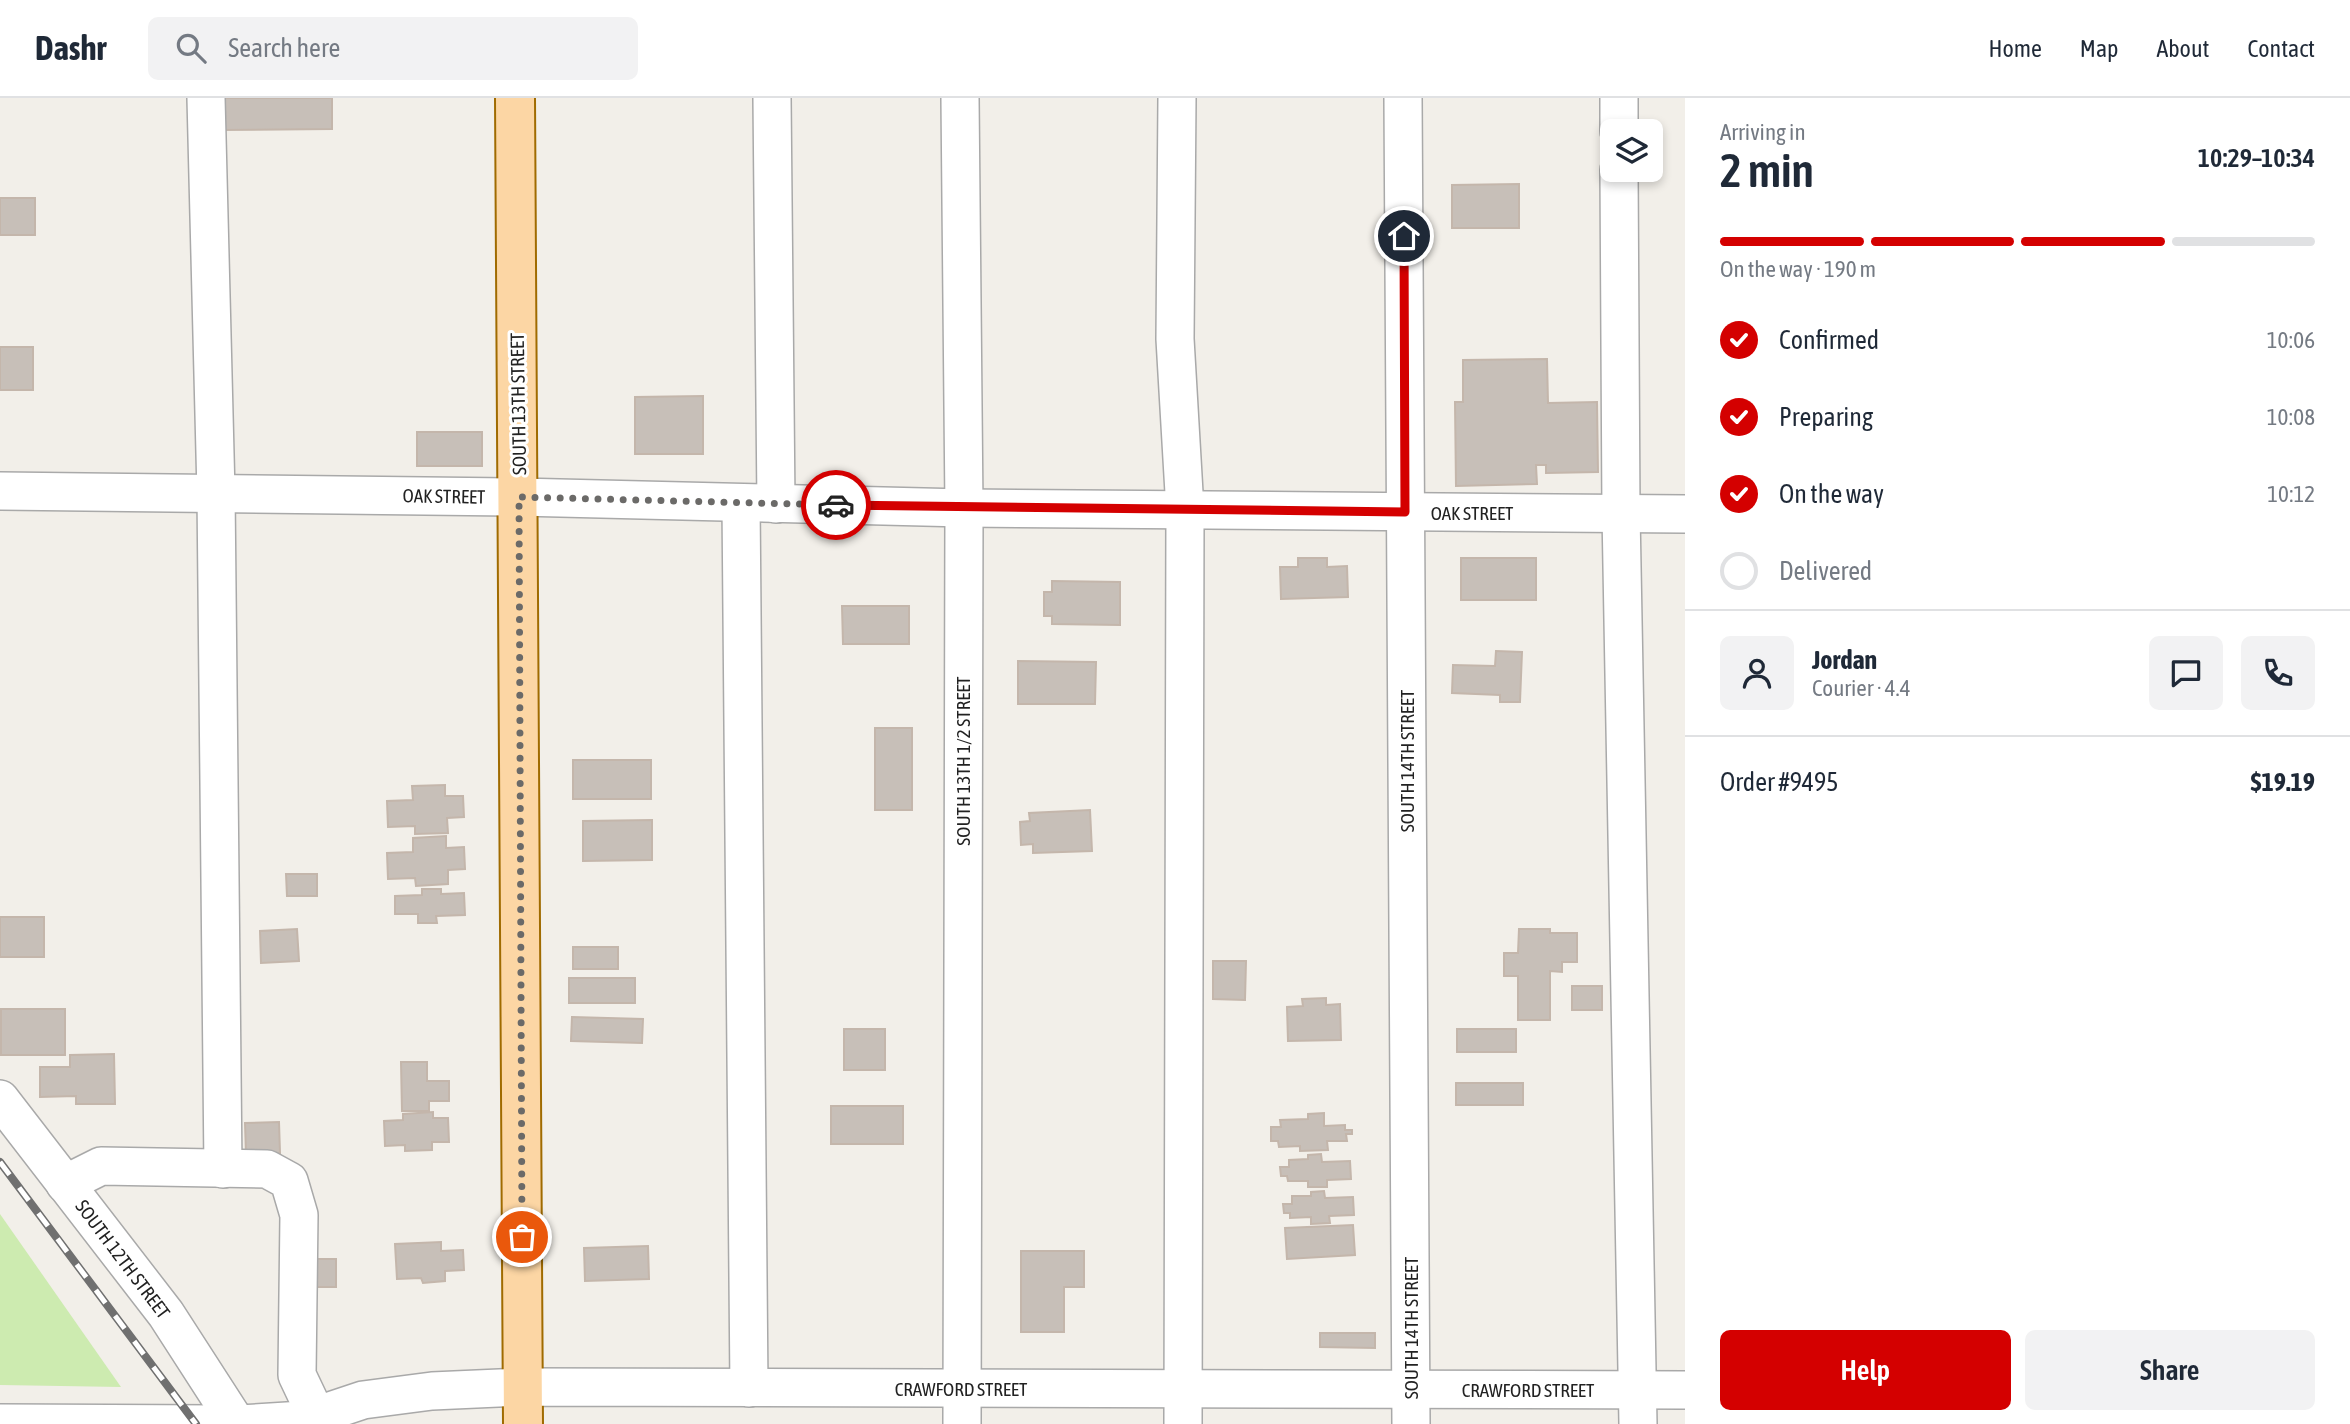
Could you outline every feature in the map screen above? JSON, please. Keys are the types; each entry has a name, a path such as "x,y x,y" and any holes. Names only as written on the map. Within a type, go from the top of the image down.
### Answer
{"main road":[{"name":"SOUTH 13TH STREET","path":"515,98 523,1405"}],"street":[{"path":"206,98 216,493 223,1169"},
{"path":"749,1388 758,503 772,98"},
{"name":"SOUTH 13TH 1/2 STREET","path":"960,98 964,508 962,1406"},
{"path":"1177,98 1175,339 1185,510 1183,1407"},
{"name":"SOUTH 14TH STREET","path":"1403,98 1411,1407"},
{"path":"1619,98 1619,119"},
{"path":"1619,182 1621,513 1639,1407"},
{"name":"OAK STREET","path":"0,491 519,497 964,508 1685,514"},
{"name":"SOUTH 12TH STREET","path":"0,1100 166,1314 239,1424"},
{"path":"65,1184 101,1166 267,1169 289,1181 299,1215 297,1375 316,1415"},
{"name":"CRAWFORD STREET","path":"239,1424 303,1420 363,1400 432,1391 523,1405 749,1388 962,1406 1639,1407 1685,1390"},
{"path":"0,1423 218,1424"}],"green space":[{"path":"0,1214 121,1387 0,1385"}],"building":[{"path":"221,98 332,98 332,129 221,130"},
{"path":"1519,184 1519,228 1452,228 1452,185"},
{"path":"0,198 35,198 35,235 0,235"},
{"path":"0,347 33,347 33,390 0,390"},
{"path":"1547,359 1548,403 1597,402 1598,472 1546,473 1546,465 1536,465 1537,484 1456,486 1455,402 1463,402 1463,360"},
{"path":"703,396 703,454 635,454 635,397"},
{"path":"417,432 482,432 482,466 417,466"},
{"path":"1298,558 1327,558 1327,567 1347,566 1348,597 1281,599 1280,567 1298,567"},
{"path":"1461,558 1536,558 1536,600 1461,600"},
{"path":"1052,581 1120,582 1120,625 1052,624 1052,616 1044,616 1044,592 1052,592"},
{"path":"842,606 909,606 909,644 843,644"},
{"path":"1496,651 1522,652 1520,702 1500,702 1500,695 1452,693 1453,665 1495,666"},
{"path":"1018,661 1096,662 1095,704 1018,704"},
{"path":"875,728 912,728 912,810 875,810"},
{"path":"573,760 651,760 651,799 573,799"},
{"path":"445,785 445,796 463,796 464,817 447,818 448,833 415,834 415,826 388,827 387,801 413,800 412,786"},
{"path":"1090,810 1092,851 1033,853 1033,844 1021,845 1020,822 1030,821 1029,813"},
{"path":"652,820 652,860 583,861 583,821"},
{"path":"446,836 446,848 464,847 465,869 448,870 448,884 416,886 415,878 388,879 387,853 413,852 413,838"},
{"path":"286,874 317,874 317,896 287,896"},
{"path":"422,889 441,889 441,894 464,893 465,915 436,916 437,923 418,923 418,914 395,914 395,896 422,895"},
{"path":"0,917 44,917 44,957 0,957"},
{"path":"297,929 299,961 261,963 260,931"},
{"path":"1519,929 1550,929 1550,933 1577,933 1577,962 1562,962 1562,972 1550,971 1550,1020 1518,1020 1518,976 1504,976 1504,953 1518,953"},
{"path":"573,947 618,947 618,969 573,969"},
{"path":"1213,961 1246,961 1245,1000 1213,999"},
{"path":"569,978 635,978 635,1003 569,1003"},
{"path":"1572,986 1602,986 1602,1010 1572,1010"},
{"path":"1326,998 1326,1005 1340,1004 1341,1040 1288,1041 1287,1007 1303,1006 1302,999"},
{"path":"1,1009 65,1009 65,1055 1,1055"},
{"path":"572,1017 643,1019 642,1043 571,1041"},
{"path":"844,1029 885,1029 885,1070 844,1070"},
{"path":"1457,1029 1516,1029 1516,1052 1457,1052"},
{"path":"114,1054 115,1104 76,1104 76,1096 40,1097 40,1067 70,1067 70,1055"},
{"path":"401,1062 427,1062 427,1081 449,1081 449,1101 429,1101 429,1111 402,1111"},
{"path":"1456,1083 1523,1083 1523,1105 1456,1105"},
{"path":"831,1106 903,1106 903,1144 831,1144"},
{"path":"433,1112 433,1118 448,1118 449,1142 432,1142 432,1150 405,1151 405,1145 385,1146 384,1121 403,1120 403,1114"},
{"path":"1324,1113 1324,1126 1345,1125 1345,1130 1352,1130 1352,1134 1346,1134 1347,1141 1327,1141 1328,1150 1300,1151 1300,1146 1279,1147 1278,1141 1271,1141 1271,1127 1281,1127 1280,1120 1308,1119 1308,1114"},
{"path":"279,1122 280,1153 246,1154 245,1123"},
{"path":"1321,1154 1322,1162 1350,1161 1351,1179 1327,1180 1327,1187 1308,1187 1308,1181 1288,1181 1287,1176 1281,1176 1280,1167 1289,1167 1289,1160 1308,1159 1308,1155"},
{"path":"1324,1191 1325,1198 1353,1197 1354,1215 1329,1216 1330,1223 1311,1224 1311,1217 1290,1218 1290,1213 1284,1213 1283,1204 1292,1204 1292,1196 1311,1196 1311,1192"},
{"path":"1353,1225 1355,1255 1287,1259 1285,1228"},
{"path":"441,1242 441,1251 463,1250 464,1270 445,1271 445,1281 423,1283 421,1278 397,1279 395,1244"},
{"path":"648,1246 649,1279 585,1281 584,1248"},
{"path":"1021,1251 1084,1251 1084,1287 1064,1287 1064,1332 1021,1332"},
{"path":"305,1259 336,1259 336,1287 305,1287"},
{"path":"1320,1333 1375,1333 1375,1348 1320,1347"}],"railway":[{"path":"0,1162 196,1424"}],"way so far":[{"path":"522,1237 519,497 836,505"}],"route":[{"path":"836,505 1405,512 1404,236"}]}
